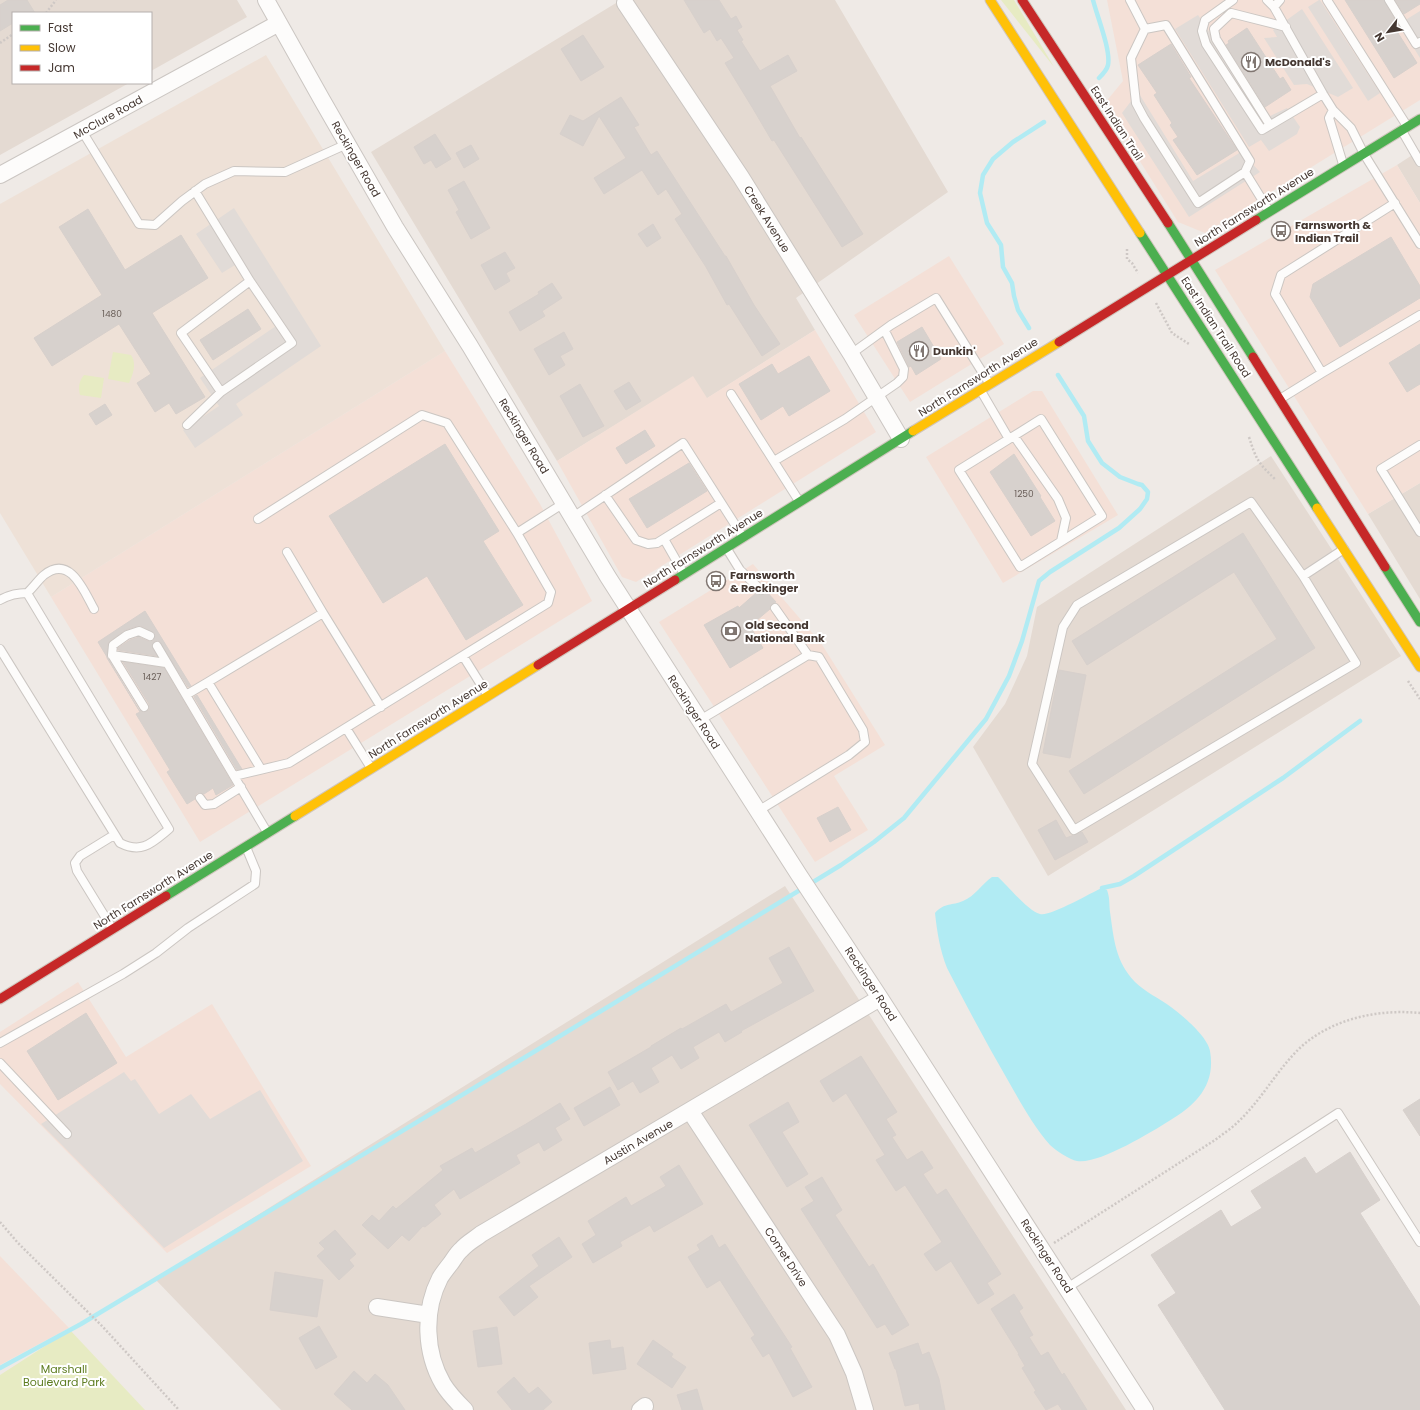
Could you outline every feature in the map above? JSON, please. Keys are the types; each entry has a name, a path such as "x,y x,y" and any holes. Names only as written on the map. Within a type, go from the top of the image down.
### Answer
{"main road":[{"name":"East Indian Trail Road","path":"990,0 1420,667"},
{"name":"East Indian Trail","path":"1022,0 1192,260"},
{"name":"North Farnsworth Avenue","path":"0,999 980,390 1420,119"},
{"name":"East Indian Trail Road","path":"1192,260 1420,622"}],"street":[{"name":"Reckinger Road","path":"266,0 395,226 470,346 629,609 1145,1410"},
{"name":"Creek Avenue","path":"625,3 741,177 851,354 901,439"},
{"name":"McClure Road","path":"0,175 279,23"},
{"name":"Austin Avenue","path":"465,1410 452,1397 443,1384 430,1349 428,1331 429,1315 440,1278 461,1249 481,1234 880,998"},
{"name":"Comet Drive","path":"690,1111 837,1335 854,1373 865,1410"},
{"path":"377,1307 429,1315"}],"lane":[{"path":"1130,0 1145,28"},
{"path":"1233,0 1205,20 1202,31 1206,44 1262,130 1323,94"},
{"path":"1267,0 1274,7 1333,110 1351,128 1364,154 1420,244"},
{"path":"1274,7 1280,0"},
{"path":"1326,0 1404,128 1420,162"},
{"path":"1389,0 1416,44 1420,42"},
{"path":"1270,125 1216,39 1214,29 1231,13 1286,28"},
{"path":"1166,25 1250,161 1245,172 1198,203 1136,103 1131,58 1145,28 1166,25"},
{"path":"1333,110 1329,118 1344,166"},
{"path":"82,131 139,224 155,225 182,201 205,184 234,171 285,172 347,144"},
{"path":"1245,172 1269,212"},
{"path":"186,425 222,392 292,343 250,280 195,191"},
{"path":"1322,373 1276,294 1281,275 1395,203"},
{"path":"222,392 181,333 250,280"},
{"path":"851,354 885,331 891,325 936,298 990,384"},
{"path":"1279,399 1420,315"},
{"path":"774,461 845,419 904,377 904,369 885,331"},
{"path":"980,390 1012,438 1058,499 1066,518 1061,541"},
{"path":"731,394 800,502"},
{"path":"234,776 289,763 548,603 551,592 517,532 447,423 422,415 258,519"},
{"path":"1042,419 1102,516 1020,567 959,470 1012,438 1042,419"},
{"path":"572,517 683,443 743,537"},
{"path":"1420,445 1381,469 1420,532"},
{"path":"605,496 636,540 648,544 657,543 721,503"},
{"path":"1251,502 1303,576 1356,663 1074,830 1032,764 1063,626 1077,605 1251,502"},
{"path":"517,532 564,503"},
{"path":"664,539 684,574"},
{"path":"726,548 740,570 761,590"},
{"path":"1303,576 1344,549"},
{"path":"286,552 381,707"},
{"path":"0,600 16,593 27,593 43,576 55,569 67,570 75,578 94,609"},
{"path":"0,649 120,843 130,848 138,848 151,843 169,829 27,593"},
{"path":"775,608 808,655"},
{"path":"186,696 324,613"},
{"path":"144,707 112,655 113,645 128,635 139,630 150,636"},
{"path":"157,646 268,832"},
{"path":"112,655 166,663"},
{"path":"700,720 808,655 819,657 863,730 865,742 849,755 758,811"},
{"path":"463,656 488,696"},
{"path":"208,682 261,769"},
{"path":"346,728 371,768"},
{"path":"200,798 205,805 214,804 241,788"},
{"path":"113,929 77,871 75,863 80,856 114,835"},
{"path":"0,1043 123,974 156,953 188,928 255,884 256,871 245,846"},
{"path":"0,1063 67,1134"},
{"path":"1067,1288 1338,1113 1420,1242"}],"path":[{"path":"47,12 56,0"},
{"path":"0,43 12,35"},
{"path":"1126,259 1132,263"},
{"path":"1415,692 1420,699"},
{"path":"1043,1250 1221,1136 1239,1122 1285,1064 1302,1046 1317,1034 1360,1016 1395,1012 1420,1013"},
{"path":"0,1223 18,1243 82,1305 179,1410"}],"shaded area":[{"path":"0,0 237,0 247,17 152,70 152,12 12,12 12,84 127,84 0,155"},
{"path":"621,0 835,0 948,192 796,298 815,330 706,399 693,377 557,461 371,152"},
{"path":"1107,0 1420,0 1420,100 1205,233 1178,222 1104,104 1123,81"},
{"path":"1319,0 1380,93 1368,101 1308,7"},
{"path":"1302,9 1353,88 1338,97 1307,84 1294,85 1264,38 1277,37 1273,30"},
{"path":"1420,11 1420,58 1399,24"},
{"path":"1198,15 1266,118 1287,108 1300,127 1297,134 1269,151 1261,140 1249,147 1175,29"},
{"path":"266,55 445,351 51,597 0,513 0,204"},
{"path":"1138,92 1193,181 1241,152 1260,172 1189,217 1122,113"},
{"path":"1420,150 1420,203 1397,165"},
{"path":"1397,165 1420,203 1420,483 1368,514 1215,270"},
{"path":"234,208 321,346 236,404 243,415 195,448 183,430 219,406 200,378 276,326 235,265 222,273 196,234"},
{"path":"949,256 1004,344 910,402 854,315"},
{"path":"815,330 876,432 636,582 622,577 557,461 693,376 707,398"},
{"path":"445,351 540,504 592,601 200,842 51,597"},
{"path":"1033,391 1042,391 1118,515 1003,583 926,457"},
{"path":"1271,456 1401,656 1048,876 973,747 1005,704 1027,656 1037,607"},
{"path":"1420,483 1420,599 1368,514"},
{"path":"753,564 821,643 885,745 834,776 868,830 815,862 659,622"},
{"path":"785,886 1126,1410 281,1410 155,1279"},
{"path":"78,982 126,1057 212,1004 311,1166 167,1253 0,1084 0,1032"},
{"path":"124,1072 131,1081 135,1079 159,1114 191,1094 210,1119 260,1090 303,1161 164,1248 41,1124"},
{"path":"0,1256 69,1328 0,1365"}],"green space":[{"path":"1001,0 1014,0 1054,67"},
{"path":"113,352 131,355 133,358 134,369 129,383 108,379"},
{"path":"84,375 104,378 101,398 80,395 79,384"},
{"name":"Marshall Boulevard Park","path":"70,1330 145,1410 0,1410 0,1375"}],"water":[{"path":"992,877 998,877 1024,903 1040,914 1052,912 1102,888 1107,890 1116,949 1128,974 1139,986 1171,1007 1188,1021 1205,1039 1208,1045 1211,1063 1207,1084 1202,1093 1188,1108 1137,1140 1110,1153 1086,1161 1074,1160 1050,1145 1024,1108 978,1026 947,968 939,941 935,913 942,907 967,899"}],"building":[{"path":"8,0 27,0 34,12 12,12 12,24 0,31 0,5"},
{"path":"684,0 719,0 731,19 736,16 742,27 737,30 743,40 741,41 760,71 788,55 797,71 770,86 800,138 801,137 863,234 842,247 774,140 772,141 725,63 734,58 721,38 717,41 710,29 704,33"},
{"path":"1345,0 1384,0 1395,20 1391,22 1417,63 1394,78"},
{"path":"1395,0 1420,0 1420,4 1404,14"},
{"name":"McDonald's","path":"1247,28 1280,79 1283,77 1291,90 1265,107 1226,45 1229,43 1228,41"},
{"path":"583,35 604,67 581,81 561,49"},
{"path":"1171,44 1191,77 1189,78 1237,150 1197,175 1173,140 1178,137 1170,125 1172,123 1154,95 1157,93 1138,65"},
{"path":"621,97 639,125 634,127 651,155 657,151 726,256 754,305 780,344 762,356 729,304 727,305 706,267 675,219 682,214 666,189 658,195 642,170 604,194 594,178 626,158 599,116 583,146 560,134 570,115 583,121"},
{"path":"435,134 451,159 436,168 431,160 424,164 414,147"},
{"path":"471,145 479,159 464,168 456,153"},
{"path":"464,181 490,228 471,239 456,212 459,210 448,190"},
{"path":"88,209 125,270 181,235 208,278 152,313 205,397 176,414 169,403 155,412 137,383 151,374 119,324 52,366 34,338 102,295 59,227"},
{"path":"653,224 661,238 647,247 638,234"},
{"path":"1391,237 1420,286 1420,298 1340,347 1310,297 1313,284"},
{"path":"505,252 515,268 506,273 510,281 495,290 481,265"},
{"path":"552,283 562,298 542,311 545,316 520,331 509,312 539,294 538,292"},
{"path":"248,309 261,329 213,360 200,340"},
{"name":"Dunkin'","path":"922,327 941,359 916,375 911,366 909,367 897,342"},
{"path":"564,332 573,349 560,356 565,365 549,375 534,349"},
{"path":"1420,344 1420,384 1407,392 1389,363"},
{"path":"809,356 830,391 789,416 783,406 761,420 739,384 772,364 778,374"},
{"path":"629,382 641,401 626,410 614,391"},
{"path":"580,384 604,426 583,437 560,396"},
{"path":"105,404 112,415 96,425 89,414"},
{"path":"645,430 655,446 626,464 616,448"},
{"path":"445,444 499,531 483,541 523,605 466,640 427,576 383,603 329,516"},
{"path":"1014,454 1055,521 1031,536 990,472"},
{"path":"689,463 707,491 647,528 629,499"},
{"path":"1243,533 1315,648 1084,794 1069,771 1277,639 1234,572 1087,665 1072,641"},
{"name":"Old Second National Bank","path":"766,591 776,602 772,604 770,609 750,626 763,648 730,668 704,625 738,606 739,608 756,593 762,595"},
{"path":"145,611 191,686 188,687 159,641 155,641 152,646 157,656 118,650 118,648 130,640 139,637 148,641 153,640 155,636 154,633 141,626 125,630 110,641 108,644 107,657 98,642"},
{"path":"107,657 131,697 107,658"},
{"path":"123,662 164,668 233,785 216,795 213,788 204,794 197,793 195,799 187,804 167,772 170,770 136,714 140,712 131,697 139,710 144,712 149,710 149,704"},
{"path":"1059,670 1086,675 1070,758 1043,753"},
{"path":"197,695 242,769 237,770 194,697"},
{"path":"838,807 851,830 830,842 817,818"},
{"path":"1056,820 1066,838 1082,832 1088,842 1055,860 1038,830"},
{"path":"789,947 814,991 741,1031 742,1032 725,1042 719,1032 693,1047 699,1058 681,1069 672,1055 651,1068 659,1082 640,1093 633,1081 618,1090 608,1072 681,1028 682,1029 726,1004 731,1012 783,983 769,958"},
{"path":"86,1013 117,1063 58,1100 27,1051"},
{"path":"861,1056 897,1112 886,1119 896,1135 892,1137 907,1160 922,1151 933,1168 923,1174 937,1195 946,1189 1001,1274 987,1283 994,1294 978,1304 951,1261 936,1271 924,1254 942,1242 905,1185 896,1191 876,1160 885,1155 846,1093 833,1102 820,1081"},
{"path":"610,1087 620,1105 584,1126 574,1108"},
{"path":"1420,1099 1420,1136 1403,1110"},
{"path":"788,1102 799,1122 782,1132 808,1174 787,1187 749,1125"},
{"path":"560,1103 570,1119 555,1128 562,1140 544,1151 539,1142 516,1155 520,1163 460,1199 454,1189 434,1205 441,1214 425,1227 423,1226 409,1241 402,1235 388,1249 362,1225 372,1215 379,1221 393,1206 396,1209 443,1170 440,1166 472,1148 475,1153"},
{"path":"1350,1152 1380,1200 1360,1213 1420,1307 1420,1410 1225,1410 1158,1305 1176,1293 1151,1255 1221,1210 1231,1227 1262,1208 1251,1191 1305,1157 1316,1174"},
{"path":"679,1165 703,1204 654,1232 650,1225 620,1242 622,1246 593,1263 582,1244 596,1235 588,1221 626,1197 631,1206 666,1186 660,1177"},
{"path":"822,1177 842,1210 835,1215 869,1267 873,1264 909,1325 892,1335 885,1324 877,1328 801,1209 814,1201 805,1187"},
{"path":"335,1230 356,1254 349,1260 354,1266 339,1280 317,1256 325,1249 319,1243"},
{"path":"712,1235 719,1248 725,1244 792,1347 790,1348 812,1387 793,1397 769,1353 763,1357 751,1338 755,1335 720,1280 707,1288 688,1257 700,1250 697,1245"},
{"path":"559,1237 572,1257 529,1286 538,1297 514,1316 499,1297 539,1266 532,1255"},
{"path":"275,1272 323,1280 317,1317 270,1310"},
{"path":"1014,1294 1023,1308 1019,1311 1033,1335 1029,1337 1041,1356 1048,1352 1062,1375 1064,1373 1087,1410 1062,1410 1058,1404 1046,1410 1034,1392 1036,1391 1022,1368 1025,1366 1019,1354 991,1309"},
{"path":"319,1326 337,1357 316,1369 299,1338"},
{"path":"497,1327 502,1364 478,1367 473,1331"},
{"path":"610,1340 611,1349 623,1347 626,1369 593,1374 589,1343"},
{"path":"653,1340 673,1354 671,1357 686,1367 672,1388 637,1364"},
{"path":"918,1343 922,1355 929,1352 939,1379 945,1410 920,1410 919,1403 905,1406 896,1369 889,1353"},
{"path":"354,1371 367,1383 375,1374 388,1385 405,1410 352,1410 334,1394"},
{"path":"514,1377 529,1394 538,1387 552,1402 543,1410 512,1410 497,1392"},
{"path":"697,1389 703,1410 682,1410 677,1395"}],"waterway":[{"path":"1093,0 1106,42 1108,59 1107,69 1099,78"},
{"path":"1029,328 1018,310 1012,283 1003,267 1001,245 987,223 980,193 983,175 993,159 1013,142 1044,122"},
{"path":"0,1368 81,1324 542,1047 841,865 874,842 904,818 986,719 1009,676 1022,641 1039,581 1050,572 1119,528 1140,509 1147,499 1148,492 1142,485 1120,477 1102,463 1088,441 1084,416 1058,375"},
{"path":"1102,888 1120,884 1134,876 1283,778 1360,721"}],"traffic: fast":[{"path":"1256,220 1420,119"},
{"path":"1168,223 1253,357"},
{"path":"1140,233 1317,508"},
{"path":"675,580 913,431"},
{"path":"1385,567 1420,622"},
{"path":"166,896 295,816"}],"traffic: slow":[{"path":"990,0 1140,233"},
{"path":"913,431 1059,342"},
{"path":"1317,508 1420,667"},
{"path":"295,816 538,665"}],"traffic: jam":[{"path":"1022,0 1168,223"},
{"path":"1059,342 1256,220"},
{"path":"1253,357 1385,567"},
{"path":"538,665 675,580"},
{"path":"0,999 166,896"}],"place":[{"name":"McDonald's","path":"1251,62"},
{"name":"Farnsworth & Indian Trail","path":"1281,231"},
{"name":"Dunkin'","path":"919,351"},
{"name":"Farnsworth & Reckinger","path":"716,581"},
{"name":"Old Second National Bank","path":"731,631"}]}
